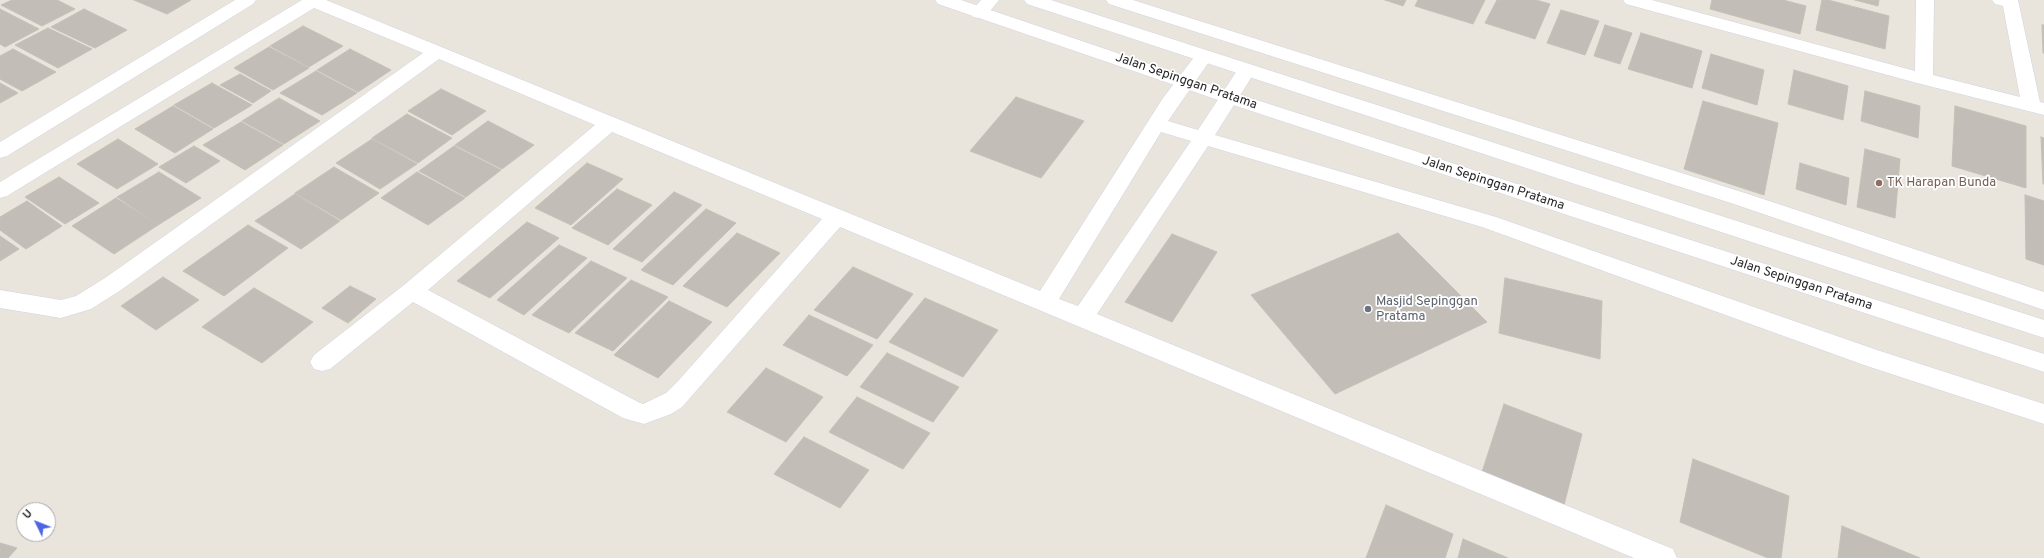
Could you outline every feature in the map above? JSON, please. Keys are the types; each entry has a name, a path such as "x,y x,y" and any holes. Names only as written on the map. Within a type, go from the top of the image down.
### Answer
{"street":[{"path":"0,151 247,0"},
{"path":"0,191 312,0 1664,558"},
{"name":"Jalan Sepinggan Pratama","path":"947,0 985,6 1228,97 2044,363"},
{"path":"1033,0 2044,329"},
{"path":"1115,0 1741,199 2044,301"},
{"path":"1632,0 1691,8 1924,79 2037,107 2008,1"},
{"path":"1924,79 1925,0"},
{"path":"0,299 61,309 83,303 113,284 437,52"},
{"path":"1045,302 1156,124 1204,56"},
{"path":"1082,318 1247,70"},
{"path":"322,362 412,291 610,123"},
{"path":"1156,124 1489,222 1872,358 2044,414"},
{"path":"412,291 632,412 644,414 662,407 674,400 687,387 837,216"}],"building":[{"path":"12,0 57,0 75,9 42,26 1,5"},
{"path":"134,0 191,0 167,14"},
{"path":"1385,0 1406,0 1403,6"},
{"path":"1418,0 1485,0 1473,24 1415,6"},
{"path":"1497,0 1536,0 1550,4 1535,39 1485,23"},
{"path":"1712,0 1783,0 1806,6 1800,34 1710,9"},
{"path":"1822,0 1828,0 1889,16 1885,49 1816,30"},
{"path":"1855,0 1879,0 1878,6"},
{"path":"0,9 39,29 5,47 0,44"},
{"path":"84,9 127,30 95,48 51,27"},
{"path":"1561,10 1599,21 1585,55 1547,43"},
{"path":"1605,25 1632,33 1620,64 1594,56"},
{"path":"2042,25 2044,25 2044,53 2043,53"},
{"path":"303,26 343,46 309,67 270,46"},
{"path":"48,28 92,49 58,68 15,45"},
{"path":"1641,33 1702,51 1692,88 1628,69"},
{"path":"269,47 309,68 273,90 234,68"},
{"path":"13,49 56,72 22,91 0,79 0,56"},
{"path":"350,49 391,70 358,92 317,70"},
{"path":"1711,54 1764,70 1757,105 1702,88"},
{"path":"1794,70 1848,86 1843,120 1788,104"},
{"path":"316,71 357,93 322,115 280,93"},
{"path":"240,74 271,91 253,103 220,85"},
{"path":"0,83 18,93 0,103"},
{"path":"212,83 252,105 214,128 174,105"},
{"path":"441,89 486,111 452,135 408,111"},
{"path":"1865,91 1920,106 1918,138 1861,121"},
{"path":"1016,97 1084,121 1041,178 970,151"},
{"path":"279,98 320,121 284,144 242,121"},
{"path":"1703,101 1778,123 1764,195 1684,169"},
{"path":"173,106 213,129 175,153 135,129"},
{"path":"1955,106 2026,126 2026,188 1952,166"},
{"path":"407,114 452,138 418,163 372,138"},
{"path":"488,121 534,145 502,169 455,145"},
{"path":"241,122 283,145 245,170 203,145"},
{"path":"2041,137 2044,138 2044,184 2043,184"},
{"path":"118,139 158,164 117,189 77,164"},
{"path":"372,139 417,164 380,189 336,163"},
{"path":"194,146 220,161 186,183 159,167"},
{"path":"454,146 501,170 466,197 419,171"},
{"name":"TK Harapan Bunda","path":"1865,149 1900,159 1895,218 1857,207"},
{"path":"587,163 623,179 571,225 535,208"},
{"path":"1800,163 1849,178 1846,205 1796,189"},
{"path":"334,167 379,193 341,220 295,193"},
{"path":"159,172 201,198 158,225 117,197"},
{"path":"417,172 465,198 428,225 381,198"},
{"path":"59,177 99,203 65,224 25,197"},
{"path":"617,189 652,205 608,245 572,228"},
{"path":"674,192 702,205 642,262 613,249"},
{"path":"295,194 340,221 301,249 255,221"},
{"path":"2025,195 2044,201 2044,265 2026,259"},
{"path":"116,198 158,225 114,254 72,226"},
{"path":"27,201 62,226 26,249 0,230 0,217"},
{"path":"706,209 736,223 673,285 641,270"},
{"path":"527,222 559,238 490,298 457,281"},
{"path":"248,225 288,248 224,296 183,271"},
{"path":"737,233 780,253 727,307 683,286"},
{"name":"Masjid Sepinggan Pratama","path":"1398,233 1487,322 1335,394 1251,295"},
{"path":"1172,234 1217,252 1172,322 1125,302"},
{"path":"0,236 19,249 0,261"},
{"path":"559,245 587,258 524,315 497,300"},
{"path":"591,261 627,278 569,333 532,315"},
{"path":"853,267 913,294 877,339 814,310"},
{"path":"163,277 199,300 156,330 121,306"},
{"path":"1505,278 1602,301 1600,359 1499,333"},
{"path":"631,280 668,297 613,351 575,333"},
{"path":"350,286 376,299 348,323 322,308"},
{"path":"254,288 313,322 262,363 202,327"},
{"path":"925,298 998,330 963,377 889,342"},
{"path":"669,301 712,322 658,378 614,355"},
{"path":"809,315 873,345 847,376 783,345"},
{"path":"887,353 959,387 933,422 860,387"},
{"path":"766,368 823,397 786,442 727,412"},
{"path":"857,397 930,433 903,469 829,432"},
{"path":"1504,404 1582,434 1564,505 1482,472"},
{"path":"804,437 869,470 840,508 774,474"},
{"path":"1693,459 1789,496 1781,558 1768,558 1680,522"},
{"path":"1386,505 1453,534 1445,558 1366,558"},
{"path":"1842,526 1920,558 1838,558"},
{"path":"1463,539 1508,558 1458,558"},
{"path":"0,543 17,548 8,558 0,558"}],"place":[{"name":"TK Harapan Bunda","path":"1879,183"},
{"name":"Masjid Sepinggan Pratama","path":"1368,309"}]}
